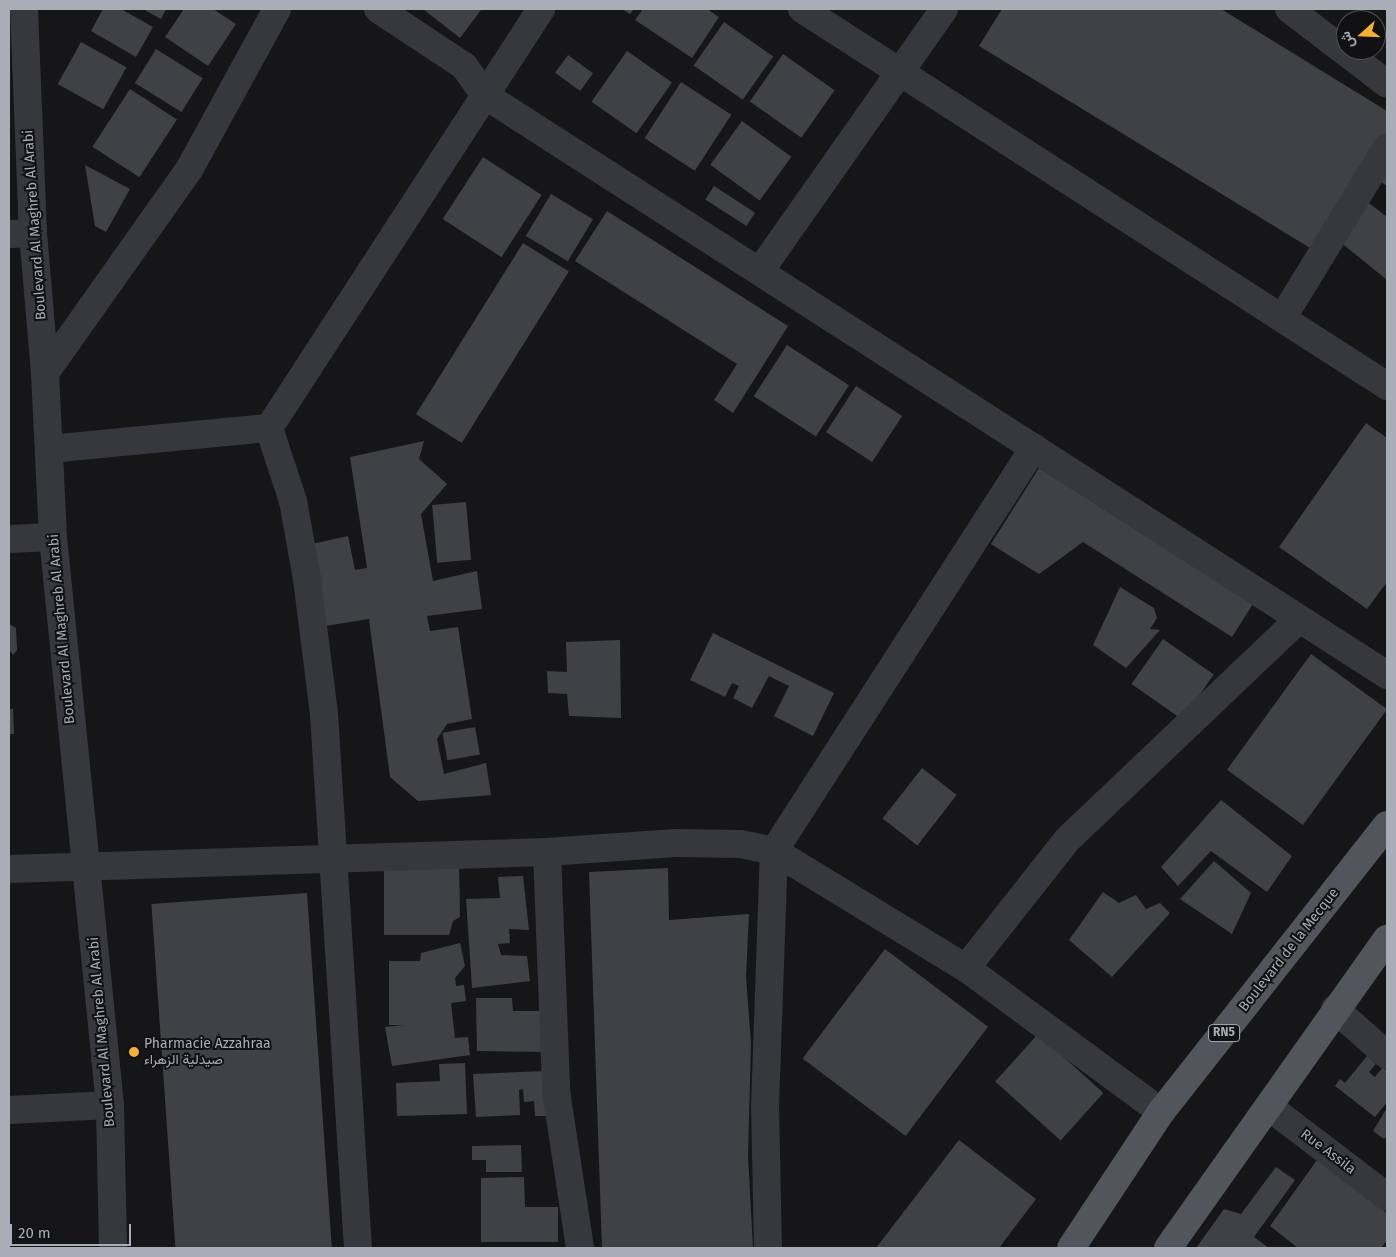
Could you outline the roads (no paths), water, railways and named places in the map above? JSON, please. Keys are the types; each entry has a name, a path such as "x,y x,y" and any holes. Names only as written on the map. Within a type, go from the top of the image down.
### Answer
{"main road":[{"name":"Boulevard de la Mecque","path":"1071,1248 1161,1112 1387,825"},
{"path":"1168,1248 1387,939"}],"street":[{"name":"Boulevard Al Maghreb Al Arabi","path":"24,9 21,233 45,373 53,537 110,1105 113,1248"},
{"path":"45,373 190,168 277,9"},
{"path":"378,9 464,66 486,96 1387,675"},
{"path":"269,428 542,9"},
{"path":"802,9 1283,317 1387,386"},
{"path":"760,271 944,9"},
{"path":"1289,9 1387,84"},
{"path":"1283,317 1387,147"},
{"path":"48,449 269,428"},
{"path":"269,428 293,501 307,579 324,714 358,1248"},
{"path":"768,1248 765,1107 774,851 1034,448"},
{"path":"9,539 53,537"},
{"path":"966,968 1068,839 1299,619"},
{"path":"9,869 85,865 547,852 715,842 774,851 966,968 1161,1112"},
{"path":"547,852 556,1091 580,1248"},
{"path":"1335,1010 1387,1055"},
{"path":"9,1110 110,1105"},
{"name":"Rue Assila","path":"1269,1107 1387,1197"}],"place":[{"name":"Pharmacie Azzahraa صيدلية الزهراء","path":"134,1052"}]}
